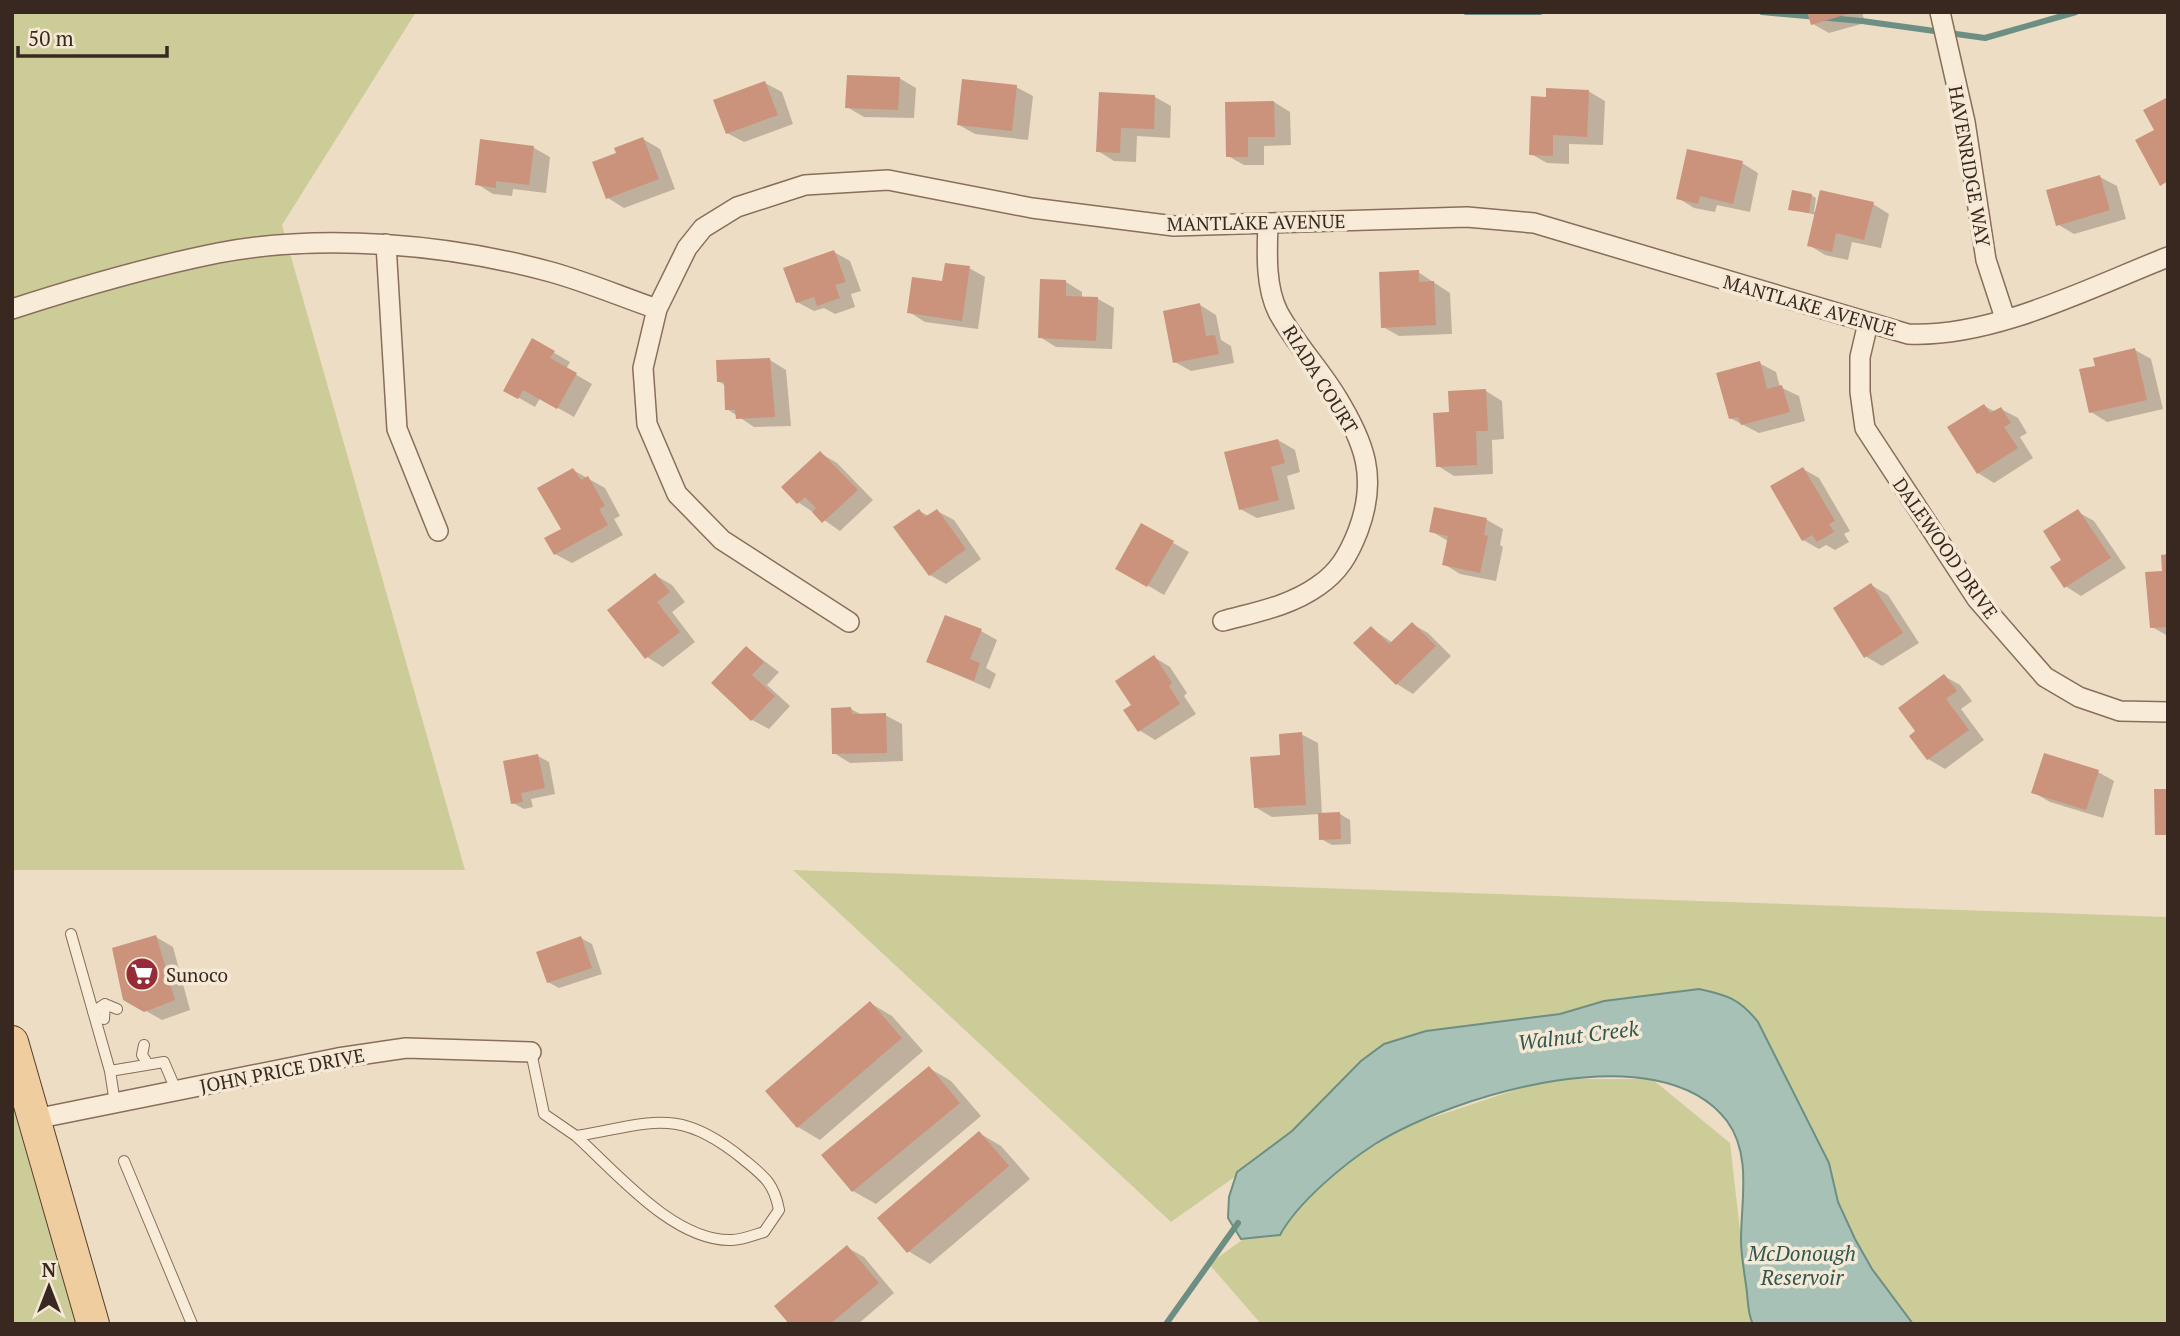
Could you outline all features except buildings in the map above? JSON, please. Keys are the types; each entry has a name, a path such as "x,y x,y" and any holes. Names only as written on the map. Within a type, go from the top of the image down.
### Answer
{"main road":[{"path":"12,1042 93,1324"}],"street":[{"name":"HAVENRIDGE WAY","path":"1940,12 1965,122 1986,260 2005,318"},
{"name":"MANTLAKE AVENUE","path":"849,622 722,540 677,494 647,424 643,368 657,309 687,248 704,228 737,207 805,185 888,180 1032,208 1174,226 1467,217 1534,223 1908,334 1956,333 2005,318 2168,257"},
{"name":"RIADA COURT","path":"1223,621 1285,604 1318,586 1342,566 1367,506 1367,462 1361,443 1337,397 1278,311 1266,254 1268,223"},
{"path":"12,309 99,281 220,253 324,243 386,244 551,272 657,309"},
{"path":"386,244 397,429 438,531"},
{"name":"DALEWOOD DRIVE","path":"1868,323 1860,357 1860,392 1865,428 1977,599 2045,677 2067,691 2120,711 2168,712"},
{"name":"JOHN PRICE DRIVE","path":"36,1119 338,1058 406,1048 531,1052"}],"lane":[{"path":"71,934 110,1071 115,1103"},
{"path":"93,1012 105,1004"},
{"path":"105,1004 117,1009"},
{"path":"104,1019 105,1004"},
{"path":"531,1052 544,1114 576,1136 629,1183 649,1206 681,1226 709,1237 733,1240 764,1232 779,1210 775,1189 760,1174 737,1154 685,1123 639,1122 576,1136"},
{"path":"110,1071 142,1055 164,1062 176,1090"},
{"path":"124,1161 192,1324"}],"green space":[{"path":"12,12 416,12 282,225 465,870 12,870"},
{"path":"793,870 2168,917 2168,1324 1911,1324 1848,1235 1770,1079 1393,1065 1171,1222"},
{"path":"12,1054 91,1324 12,1324"},
{"path":"1548,1079 1652,1079 1730,1143 1745,1274 1771,1324 1261,1324 1209,1264 1392,1131"}],"water":[{"name":"McDonough Reservoir","path":"1699,989 1732,999 1758,1022 1829,1163 1838,1202 1855,1239 1872,1269 1913,1324 1753,1324 1741,1246 1743,1179 1740,1148 1735,1134 1727,1121 1696,1094 1655,1080 1607,1076 1555,1081 1503,1092 1454,1107 1410,1125 1363,1152 1310,1197 1280,1235 1241,1239 1228,1218 1229,1197 1237,1172 1292,1131 1361,1061 1384,1044 1426,1031 1560,1014 1604,1001"}],"waterway":[{"path":"1466,12 1540,12"},
{"path":"1762,12 1862,21 1985,38 2076,12"},
{"name":"Walnut Creek","path":"1166,1324 1238,1223"}],"place":[{"name":"Sunoco","path":"142,974"}]}
